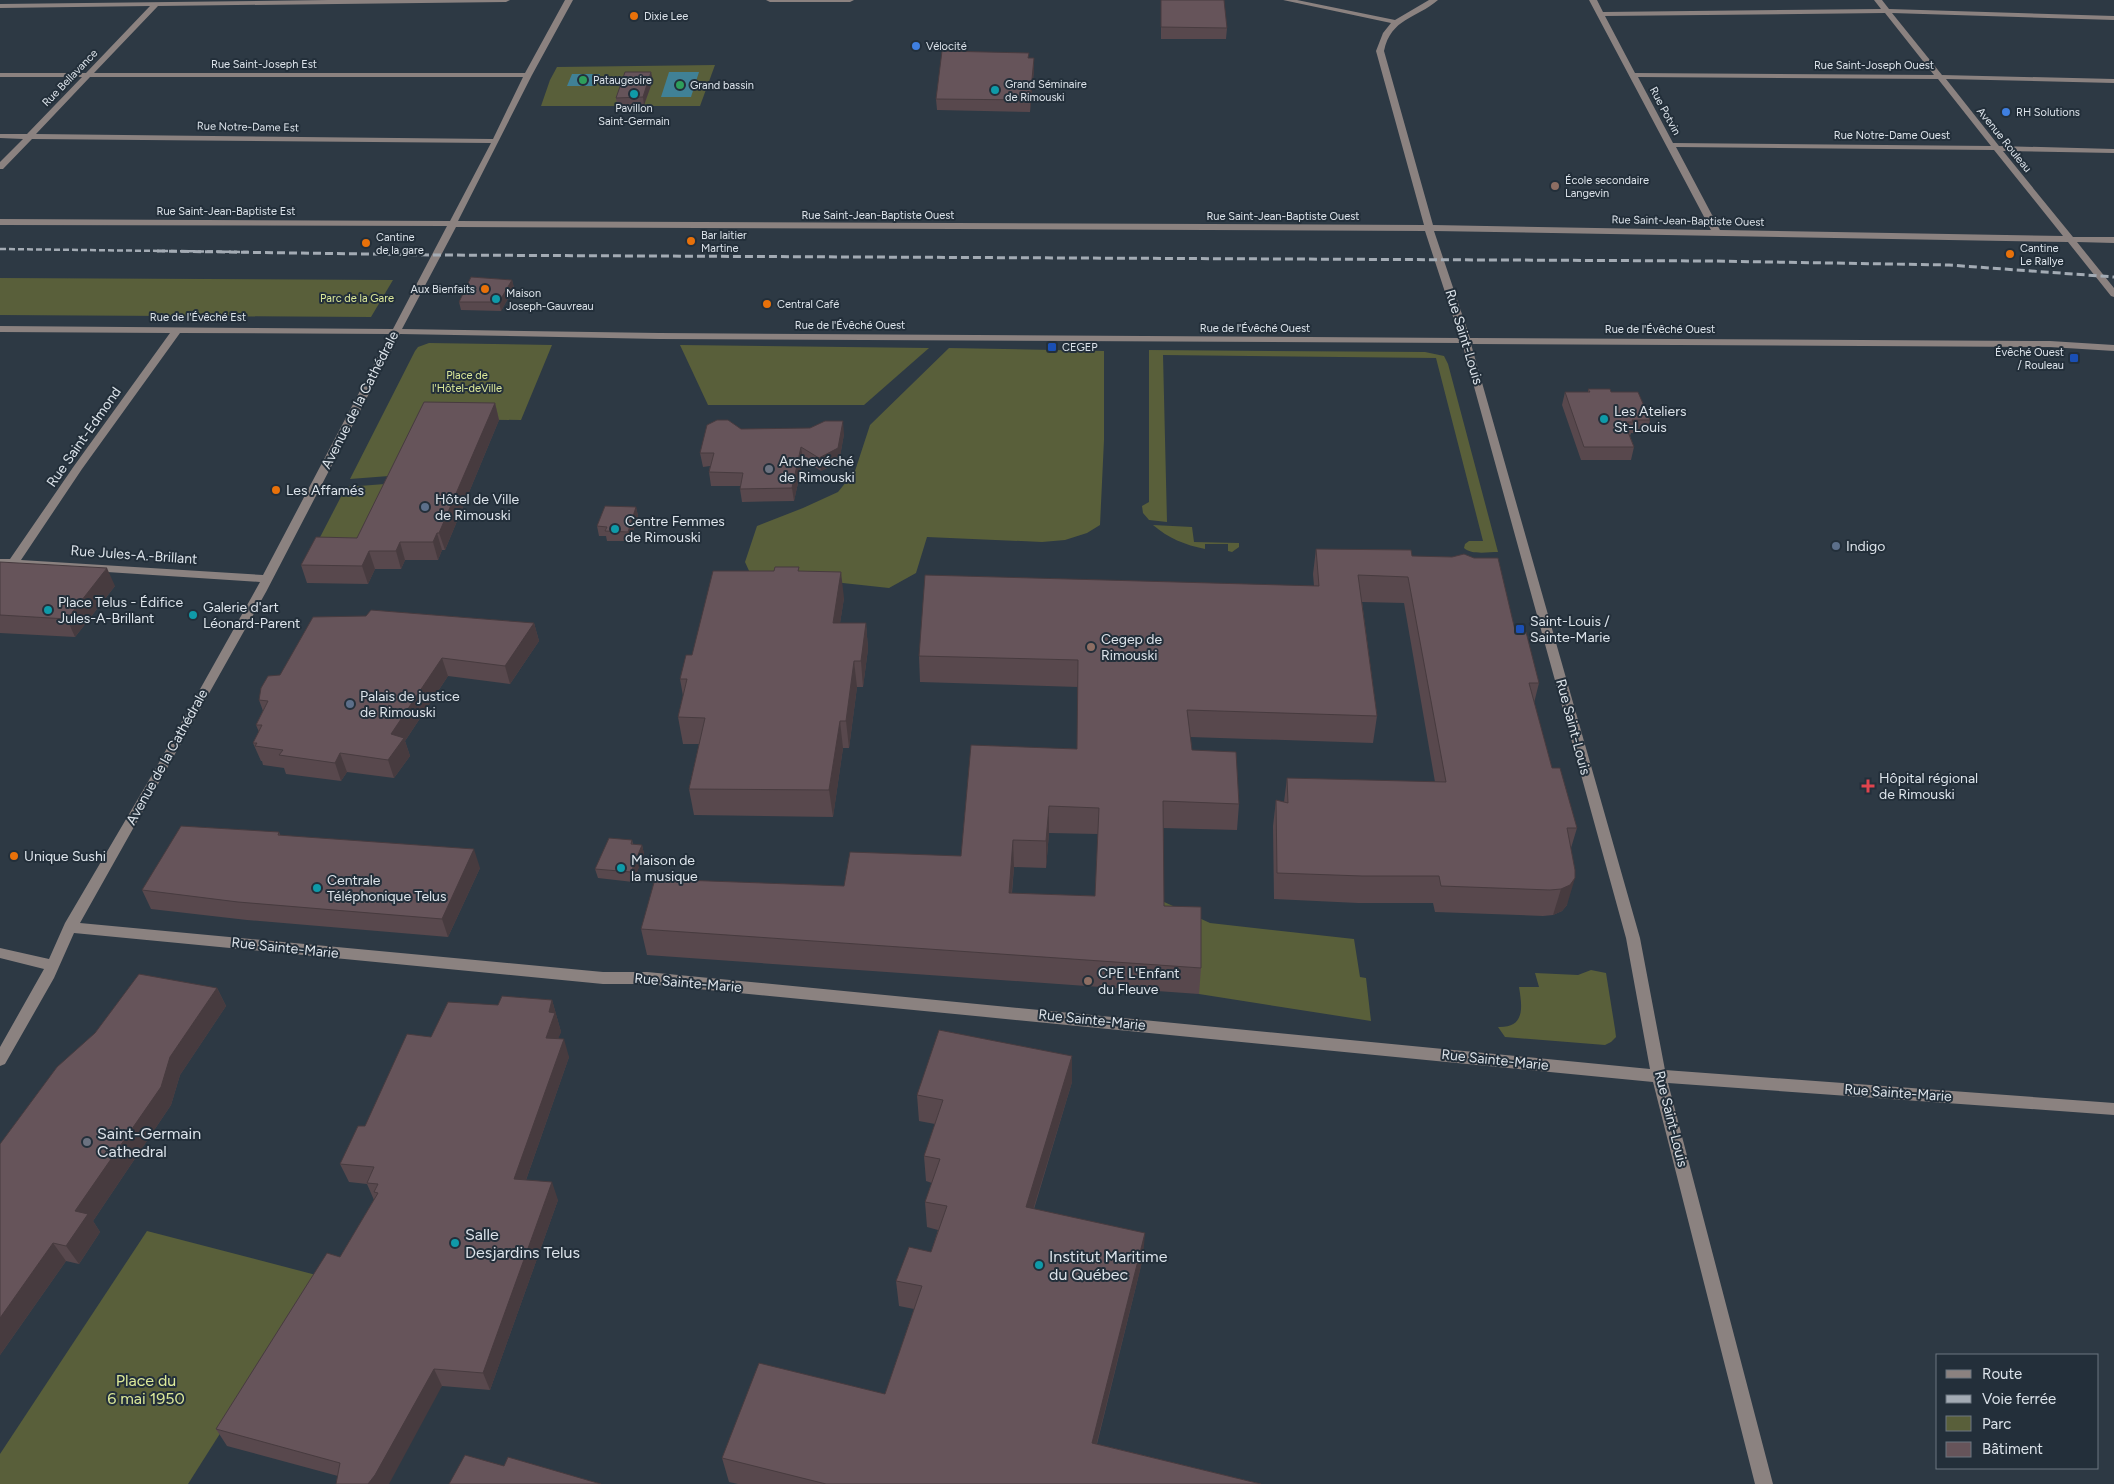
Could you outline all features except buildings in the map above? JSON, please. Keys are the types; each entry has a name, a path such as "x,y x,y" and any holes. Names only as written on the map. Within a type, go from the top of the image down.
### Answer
{"street":[{"path":"21,6 27,0"},
{"path":"0,6 506,0"},
{"name":"Avenue de la Cathédrale","path":"0,1060 47,978 70,927 158,775 266,579 496,141 528,75 569,0"},
{"path":"770,0 850,0"},
{"path":"1287,0 1395,22"},
{"name":"Rue Saint-Louis","path":"1434,0 1395,22 1386,31 1381,42 1380,51 1429,228 1466,341 1632,938 1659,1076 1764,1484"},
{"name":"Rue Potvin","path":"1593,0 1717,233"},
{"name":"Avenue Rouleau","path":"1878,0 2114,294"},
{"name":"Rue Bellavance","path":"0,166 156,4"},
{"path":"1601,14 1887,11 2114,18"},
{"name":"Rue Saint-Joseph Est","path":"0,75 528,75"},
{"name":"Rue Saint-Joseph Ouest","path":"1633,75 1939,77 2114,81"},
{"name":"Rue Notre-Dame Est","path":"0,136 496,141"},
{"name":"Rue Notre-Dame Ouest","path":"1670,145 2114,151"},
{"name":"Rue Saint-Jean-Baptiste Est","path":"0,222 452,223"},
{"name":"Rue Saint-Jean-Baptiste Ouest","path":"452,223 1429,228 2114,240"},
{"name":"Rue de l'Évêché Est","path":"0,329 395,332"},
{"name":"Rue Saint-Edmond","path":"14,562 78,468 178,330"},
{"name":"Rue de l'Évêché Ouest","path":"395,332 669,336 2040,344 2114,348"},
{"name":"Rue Jules-A.-Brillant","path":"0,562 266,579"},
{"name":"Rue Sainte-Marie","path":"70,927 482,968 603,978 647,978 1659,1076 2114,1109"},
{"path":"0,953 52,964"}],"green space":[{"path":"715,65 700,106 541,106 550,80 557,67"},
{"name":"Parc de la Gare","path":"0,278 393,280 371,317 0,315"},
{"name":"Place de l'Hôtel-deVille","path":"429,343 552,345 521,420 429,419 402,475 350,479 415,351 418,347"},
{"path":"680,345 929,348 864,405 708,405"},
{"path":"949,348 1104,351 1104,440 1100,525 1087,533 1065,540 1042,542 927,537 916,573 889,588 750,573 745,562 757,526 838,492 855,471 870,425"},
{"path":"1149,350 1425,352 1444,356 1448,364 1498,552 1475,552 1464,548 1465,544 1469,541 1483,541 1436,358 1163,355 1167,522 1149,520 1143,513 1142,506 1149,502"},
{"path":"398,483 391,533 316,545 346,487"},
{"path":"1153,525 1192,527 1194,542 1239,543 1239,547 1232,552 1228,551 1228,544 1205,544 1205,549 1171,537"},
{"path":"1162,901 1210,923 1354,939 1360,977 1366,978 1371,1021 1199,994 1199,978 1163,932"},
{"path":"1591,970 1606,973 1616,1037 1611,1042 1605,1045 1505,1037 1498,1027 1514,1024 1518,1020 1521,1008 1519,987 1539,987 1535,973 1578,975"},
{"name":"Place du 6 mai 1950","path":"147,1231 320,1276 188,1484 0,1484 0,1454"}],"water":[{"name":"Grand bassin","path":"669,72 699,72 691,97 661,97"},
{"name":"Pataugeoire","path":"572,74 600,74 595,86 567,86"}],"railway":[{"path":"0,249 248,252"},
{"path":"157,251 436,255 1711,261 1949,265 2114,277"}],"place":[{"name":"Dixie Lee","path":"634,16"},
{"name":"Vélocité","path":"916,46"},
{"name":"Pataugeoire","path":"583,80"},
{"name":"Grand bassin","path":"680,85"},
{"name":"Grand Séminaire de Rimouski","path":"995,90"},
{"name":"Pavillon Saint-Germain","path":"634,94"},
{"name":"RH Solutions","path":"2006,112"},
{"name":"École secondaire Langevin","path":"1555,186"},
{"name":"Bar laitier Martine","path":"691,241"},
{"name":"Cantine de la gare","path":"366,243"},
{"name":"Cantine Le Rallye","path":"2010,254"},
{"name":"Aux Bienfaits","path":"485,289"},
{"name":"Maison Joseph-Gauvreau","path":"496,299"},
{"name":"Central Café","path":"767,304"},
{"name":"CEGEP","path":"1052,347"},
{"name":"Évêché Ouest / Rouleau","path":"2074,358"},
{"name":"Les Ateliers St-Louis","path":"1604,419"},
{"name":"Archevéché de Rimouski","path":"769,469"},
{"name":"Les Affamés","path":"276,490"},
{"name":"Hôtel de Ville de Rimouski","path":"425,507"},
{"name":"Centre Femmes de Rimouski","path":"615,529"},
{"name":"Indigo","path":"1836,546"},
{"name":"Place Telus - Édifice Jules-A-Brillant","path":"48,610"},
{"name":"Galerie d'art Léonard-Parent","path":"193,615"},
{"name":"Saint-Louis / Sainte-Marie","path":"1520,629"},
{"name":"Cegep de Rimouski","path":"1091,647"},
{"name":"Palais de justice de Rimouski","path":"350,704"},
{"name":"Hôpital régional de Rimouski","path":"1868,786"},
{"name":"Unique Sushi","path":"14,856"},
{"name":"Maison de la musique","path":"621,868"},
{"name":"Centrale Téléphonique Telus","path":"317,888"},
{"name":"CPE L'Enfant du Fleuve","path":"1088,981"},
{"name":"Saint-Germain Cathedral","path":"87,1142"},
{"name":"Salle Desjardins Telus","path":"455,1243"},
{"name":"Institut Maritime du Québec","path":"1039,1265"}]}
